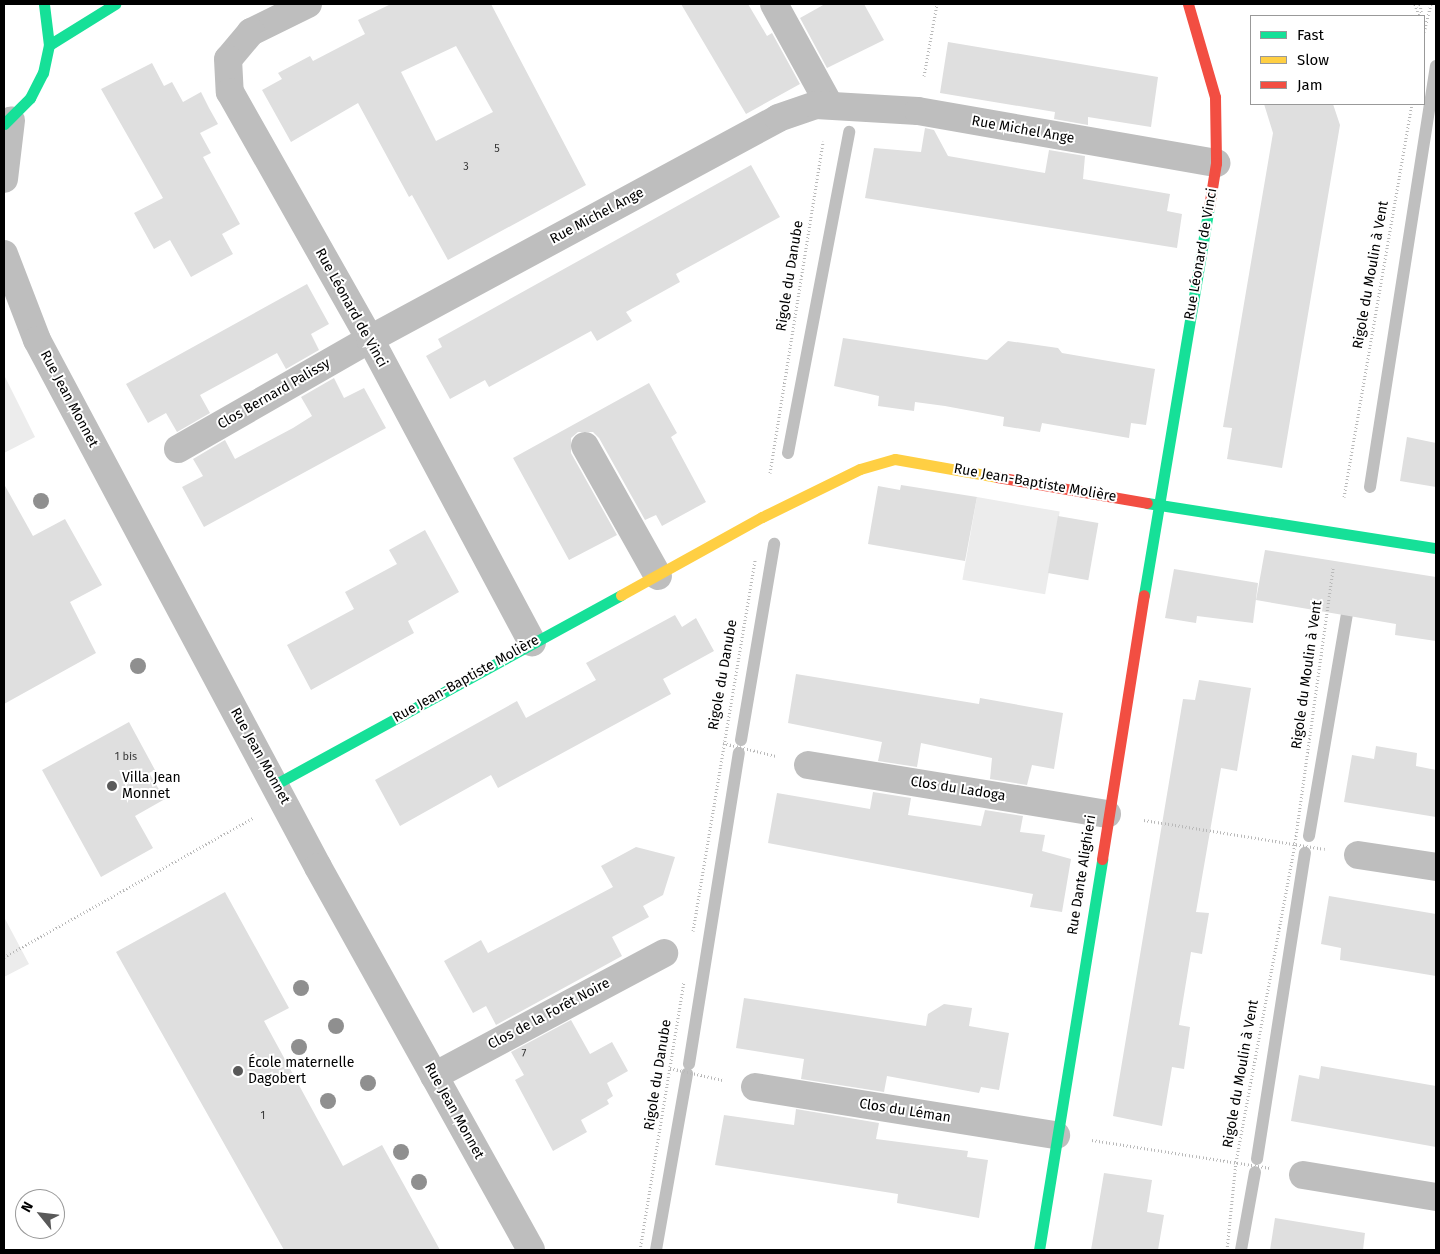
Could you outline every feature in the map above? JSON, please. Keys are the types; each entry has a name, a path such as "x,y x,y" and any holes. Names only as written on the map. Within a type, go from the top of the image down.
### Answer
{"street":[{"path":"4,179 7,122 30,98 43,73 48,45 44,4"},
{"path":"48,45 115,4"},
{"name":"Rue Léonard de Vinci","path":"308,4 251,32 228,59 230,92 370,339 532,642"},
{"path":"774,4 829,104"},
{"name":"Rue Léonard de Vinci","path":"1158,505 1216,163 1215,97 1188,4"},
{"name":"Rue Michel Ange","path":"370,339 778,118 816,105 829,104 918,112 1216,163"},
{"name":"Rue Jean Monnet","path":"4,254 37,340 276,784 318,867 531,1250"},
{"name":"Clos Bernard Palissy","path":"178,448 370,339"},
{"path":"585,446 658,576"},
{"name":"Rue Jean-Baptiste Molière","path":"276,784 532,642 658,576 762,517 860,469 895,459 1158,505 1436,548"},
{"name":"Rue Dante Alighieri","path":"1039,1250 1056,1134 1158,505"},
{"name":"Clos du Ladoga","path":"808,765 1108,814"},
{"path":"1358,855 1436,867"},
{"name":"Clos de la Forêt Noire","path":"434,1076 664,953"},
{"name":"Clos du Léman","path":"755,1087 1056,1134"},
{"path":"1303,1175 1436,1198"}],"path":[{"path":"918,112 937,4"},
{"path":"1425,28 1431,4"},
{"name":"Rigole du Danube","path":"692,934 722,743 762,517 829,104"},
{"name":"Rigole du Moulin à Vent","path":"1227,1250 1236,1162 1295,843 1338,533 1412,105"},
{"path":"722,743 808,765"},
{"path":"1108,814 1295,843 1358,855"},
{"path":"4,957 253,818"},
{"name":"Rigole du Danube","path":"640,1250 686,973"},
{"path":"670,1068 755,1087"},
{"path":"1056,1134 1236,1162 1303,1175"}],"shaded area":[{"path":"4,375 35,437 4,453"},
{"path":"977,497 1060,512 1045,594 962,580"},
{"path":"4,917 29,964 4,977"}],"building":[{"path":"391,4 491,4 586,185 448,260 412,195 409,197 358,103 291,142 262,90 282,79 278,73 310,56 313,61 365,34 358,20","holes":["456,46 493,112 436,141 401,72"]},
{"path":"681,4 748,4 767,36 772,33 800,84 746,114"},
{"path":"825,4 864,4 884,40 827,68 800,18"},
{"path":"948,42 1158,77 1151,127 1088,117 1088,125 1054,119 1055,112 940,93"},
{"path":"152,63 164,86 172,82 183,102 201,92 218,124 200,133 211,153 203,157 240,224 222,234 233,254 191,277 170,240 154,249 134,213 163,198 101,89"},
{"path":"1264,105 1333,105 1340,125 1282,468 1227,459 1232,428 1223,427 1273,133"},
{"path":"925,128 934,130 948,156 1045,173 1049,150 1085,156 1083,179 1170,194 1167,211 1182,214 1177,248 865,198 874,148 921,152"},
{"path":"751,165 780,217 676,274 680,282 626,312 632,321 597,341 591,331 489,387 485,380 450,399 426,356 442,347 438,339"},
{"path":"307,284 329,324 311,334 319,350 286,369 277,353 200,395 210,413 177,432 166,413 148,423 126,384"},
{"path":"843,338 987,360 1008,341 1058,348 1062,353 1155,369 1146,425 1131,423 1129,438 1042,423 1040,432 1003,426 1004,417 945,406 915,402 914,411 878,406 879,396 834,386"},
{"path":"334,378 344,398 364,388 386,428 204,527 182,487 203,476 193,459 225,440 235,459 293,428 312,416 301,397"},
{"path":"649,383 677,433 671,437 706,502 662,526 656,515 645,520 599,438 593,432 578,432 571,438 571,453 617,535 569,560 513,458"},
{"path":"1407,437 1436,443 1436,487 1400,481"},
{"path":"4,484 33,536 65,519 102,585 70,602 96,653 4,704"},
{"path":"901,485 977,497 965,561 868,544 878,486 900,490"},
{"path":"1058,516 1098,523 1088,580 1048,573"},
{"path":"425,530 459,592 408,621 414,633 311,690 287,645 354,609 345,592 397,564 389,550"},
{"path":"1265,550 1436,577 1436,641 1395,635 1396,624 1256,600"},
{"path":"1174,569 1258,583 1253,623 1197,616 1196,623 1165,618"},
{"path":"675,615 682,627 696,618 714,651 663,679 671,694 498,788 491,775 400,826 375,780 517,701 526,718 596,680 586,663"},
{"path":"796,674 979,704 980,698 1063,713 1054,769 1032,765 1027,785 990,779 992,758 921,743 917,767 878,761 882,742 788,723"},
{"path":"1199,680 1251,688 1237,771 1221,768 1196,912 1209,913 1202,954 1191,952 1179,1025 1190,1027 1184,1069 1172,1067 1162,1126 1113,1116 1183,699 1195,700"},
{"name":"Villa Jean Monnet","path":"129,722 155,770 149,773 165,799 135,816 153,848 101,877 42,770"},
{"path":"1376,746 1417,753 1416,766 1436,770 1436,817 1344,802 1352,755 1374,759"},
{"path":"873,792 911,798 908,815 981,826 985,810 1023,816 1020,832 1045,835 1042,851 1071,859 1062,912 1030,907 1033,894 768,843 777,793 870,809"},
{"path":"636,847 675,857 663,895 643,906 649,917 612,937 622,956 496,1025 486,1006 473,1013 444,961 481,940 488,953 613,887 601,866"},
{"name":"École maternelle Dagobert","path":"225,892 289,1008 264,1021 343,1166 382,1145 440,1250 284,1250 116,952"},
{"path":"1329,896 1436,914 1436,976 1340,960 1341,948 1321,944"},
{"path":"744,998 926,1026 928,1014 944,1004 972,1008 969,1026 1009,1033 999,1090 981,1087 979,1093 887,1076 884,1092 801,1079 804,1059 736,1048"},
{"path":"571,1020 590,1054 612,1042 628,1071 607,1083 613,1096 607,1100 609,1104 581,1120 587,1132 553,1151 515,1080 524,1075 511,1052"},
{"path":"1321,1066 1436,1086 1436,1147 1291,1121 1299,1075 1319,1079"},
{"path":"796,1109 879,1123 876,1139 968,1151 967,1157 988,1160 979,1218 897,1203 898,1194 715,1165 724,1115 794,1125"},
{"path":"1104,1173 1152,1180 1147,1212 1164,1215 1158,1250 1091,1250"},
{"path":"1275,1218 1365,1233 1363,1250 1270,1250"}],"waterway":[{"path":"1370,487 1436,66"},
{"path":"788,453 849,132"},
{"path":"741,740 774,544"},
{"path":"1309,836 1349,601"},
{"path":"689,1064 739,753"},
{"path":"1257,1159 1305,853"},
{"path":"656,1250 687,1074"},
{"path":"1241,1250 1255,1172"}],"traffic: fast":[{"path":"4,124 30,98 43,73 49,45 44,4"},
{"path":"49,45 115,4"},
{"path":"1144,595 1209,207"},
{"path":"1147,503 1436,548"},
{"path":"276,784 621,595"},
{"path":"1039,1250 1102,859"}],"traffic: slow":[{"path":"621,595 762,517 860,469 895,459 997,477"}],"traffic: jam":[{"path":"1188,4 1215,97 1216,163 1209,207"},
{"path":"997,477 1147,503"},
{"path":"1102,859 1144,595"}],"place":[{"name":"Villa Jean Monnet","path":"112,786"},
{"name":"École maternelle Dagobert","path":"238,1071"}]}
